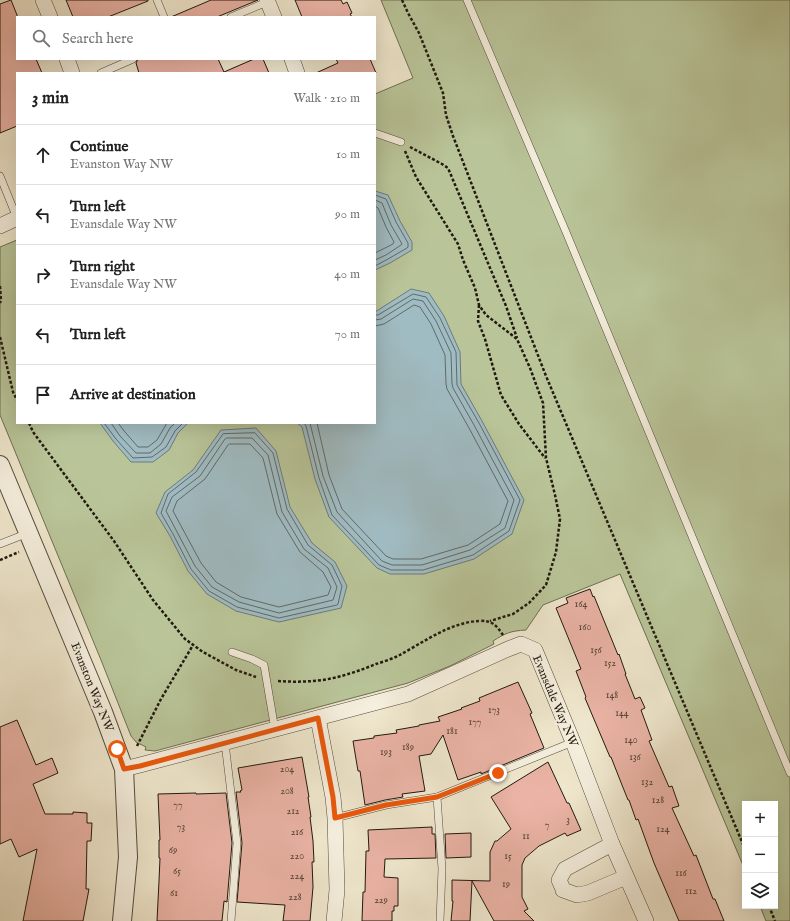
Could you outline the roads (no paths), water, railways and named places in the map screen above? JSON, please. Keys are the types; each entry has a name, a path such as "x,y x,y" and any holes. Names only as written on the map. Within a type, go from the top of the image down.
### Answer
{"street":[{"path":"43,0 50,16"},
{"path":"267,1 274,16"},
{"path":"67,60 72,72"},
{"path":"292,60 297,72"},
{"path":"0,226 16,218"},
{"name":"Evanston Way NW","path":"0,465 103,712 124,769 128,857 122,921"},
{"name":"Evansdale Way NW","path":"124,769 408,694 520,644 535,650 573,742 612,844 646,921"},
{"path":"318,718 333,797 335,818 337,890 334,921"},
{"path":"612,844 565,869 559,880 563,890 577,895 588,893 626,877"}],"lane":[{"path":"157,0 164,16"},
{"path":"468,0 566,232 790,773"},
{"path":"233,16 267,1"},
{"path":"104,72 131,60"},
{"path":"376,133 401,142"},
{"path":"0,176 16,216"},
{"path":"0,544 28,533"},
{"path":"232,652 264,665 275,730"},
{"path":"335,818 386,805 437,797 573,742"},
{"path":"225,743 237,843 231,921"},
{"path":"437,797 442,870 440,921"}],"water":[{"path":"376,191 388,195 412,242 412,250 376,270"},
{"path":"411,289 429,293 444,316 460,352 461,384 524,500 512,534 474,559 424,574 390,574 377,568 329,517 315,479 302,427 298,424 376,424 376,311"},
{"path":"101,424 187,424 178,433 169,450 153,462 131,462"},
{"path":"256,428 276,451 290,507 312,543 335,562 347,586 341,608 279,622 236,611 207,594 188,571 156,513 165,492 193,470 221,430"}]}
